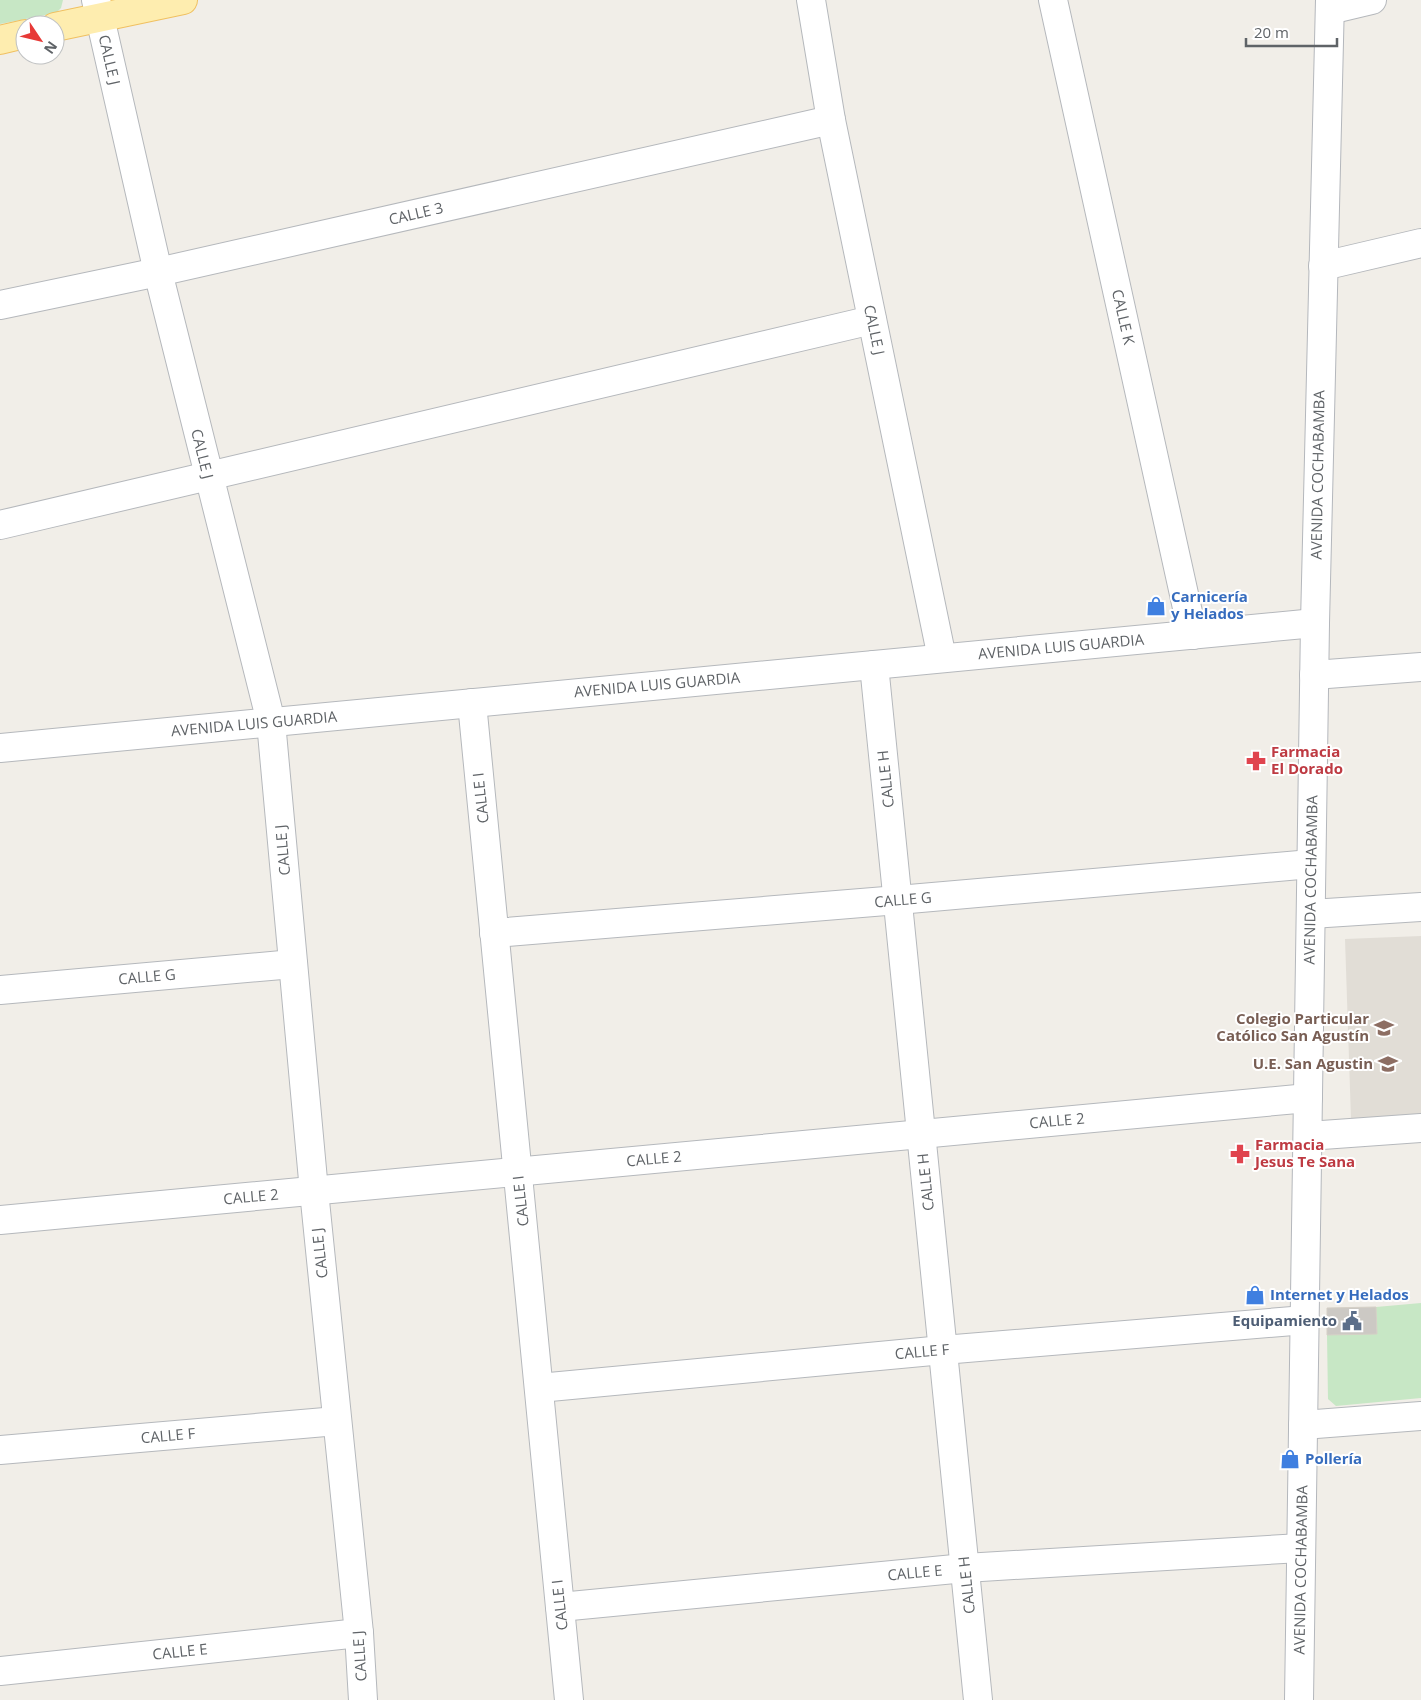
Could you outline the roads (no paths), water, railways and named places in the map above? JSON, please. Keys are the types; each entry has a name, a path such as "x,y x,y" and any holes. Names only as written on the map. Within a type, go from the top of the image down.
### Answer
{"main road":[{"path":"65,23 98,8 182,0"},
{"path":"0,40 15,36"}],"street":[{"name":"CALLE J","path":"811,0 831,120 942,658"},
{"name":"CALLE K","path":"1052,0 1193,635"},
{"path":"1330,5 1372,0"},
{"name":"AVENIDA COCHABAMBA","path":"1299,1700 1314,675 1330,5"},
{"name":"CALLE J","path":"98,8 158,272 270,722 314,1191 359,1633 363,1700"},
{"name":"CALLE 3","path":"0,305 158,272 831,120"},
{"path":"1323,266 1421,243"},
{"path":"0,525 872,320"},
{"name":"AVENIDA LUIS GUARDIA","path":"0,748 1315,623"},
{"name":"CALLE H","path":"874,665 978,1700"},
{"path":"1314,675 1421,667"},
{"name":"CALLE I","path":"472,703 569,1700"},
{"name":"CALLE G","path":"494,933 1312,864"},
{"path":"1311,914 1421,907"},
{"name":"CALLE G","path":"0,990 293,964"},
{"name":"CALLE 2","path":"0,1220 1308,1098"},
{"path":"1308,1136 1421,1128"},
{"name":"CALLE F","path":"539,1388 943,1350 1305,1320"},
{"path":"1303,1425 1421,1416"},
{"name":"CALLE F","path":"0,1450 337,1421"},
{"name":"CALLE E","path":"560,1607 965,1568 1301,1548"},
{"name":"CALLE E","path":"0,1670 359,1633"}],"place":[{"name":"Carnicería y Helados","path":"1156,606"},
{"name":"Farmacia El Dorado","path":"1256,761"},
{"name":"Colegio Particular Católico San Agustín","path":"1384,1028"},
{"name":"U.E. San Agustin","path":"1388,1064"},
{"name":"Farmacia Jesus Te Sana","path":"1240,1154"},
{"name":"Internet y Helados","path":"1255,1295"},
{"name":"Equipamiento","path":"1352,1321"},
{"name":"Pollería","path":"1290,1459"}]}
